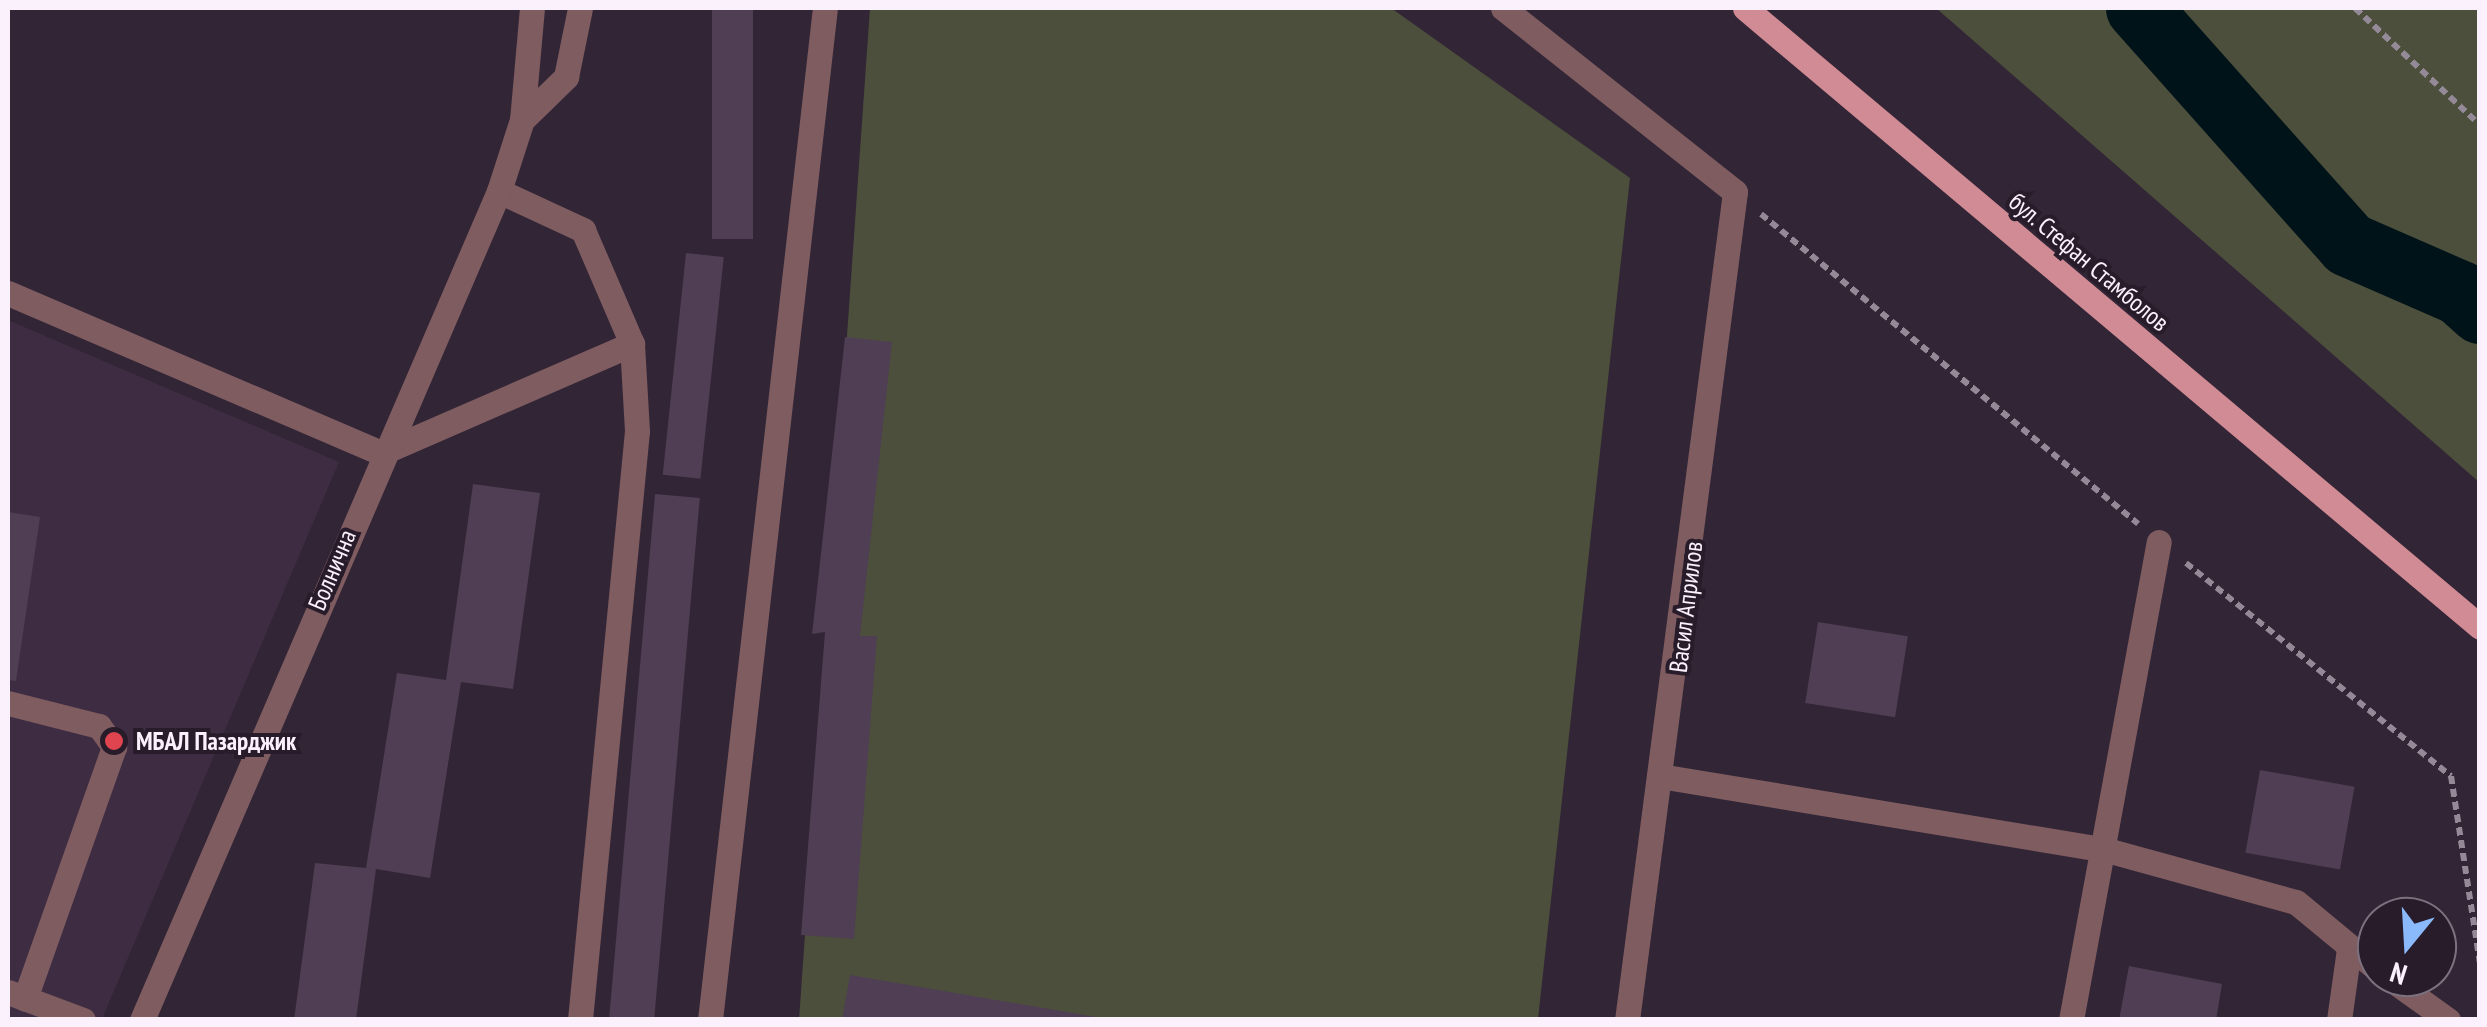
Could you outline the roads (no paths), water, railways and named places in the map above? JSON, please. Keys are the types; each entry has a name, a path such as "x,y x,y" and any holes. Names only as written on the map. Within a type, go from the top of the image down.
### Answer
{"main road":[{"name":"бул. Стефан Стамболов","path":"1745,8 2394,562 2480,627"},
{"name":"бул. Стефан Стамболов","path":"2394,562 2480,646"}],"street":[{"name":"Болнична","path":"142,1020 382,453 498,191 522,120 532,8"},
{"name":"Болнична","path":"522,120 566,77 580,8"},
{"path":"710,1020 825,8"},
{"name":"Васил Априлов","path":"1503,8 1735,192 1666,777 1628,1020"},
{"path":"498,191 583,230 632,344 638,431 580,1020"},
{"path":"8,293 382,453 632,344"},
{"path":"2071,1020 2160,542"},
{"path":"8,702 100,726 114,747 16,996 83,1020"},
{"path":"1666,777 2103,848 2296,902 2357,954"},
{"path":"2339,1020 2350,949"},
{"path":"2416,997 2448,1020"}],"waterway":[{"path":"2138,8 2348,244 2460,293 2480,311"}],"place":[{"name":"МБАЛ Пазарджик","path":"114,741"}]}
